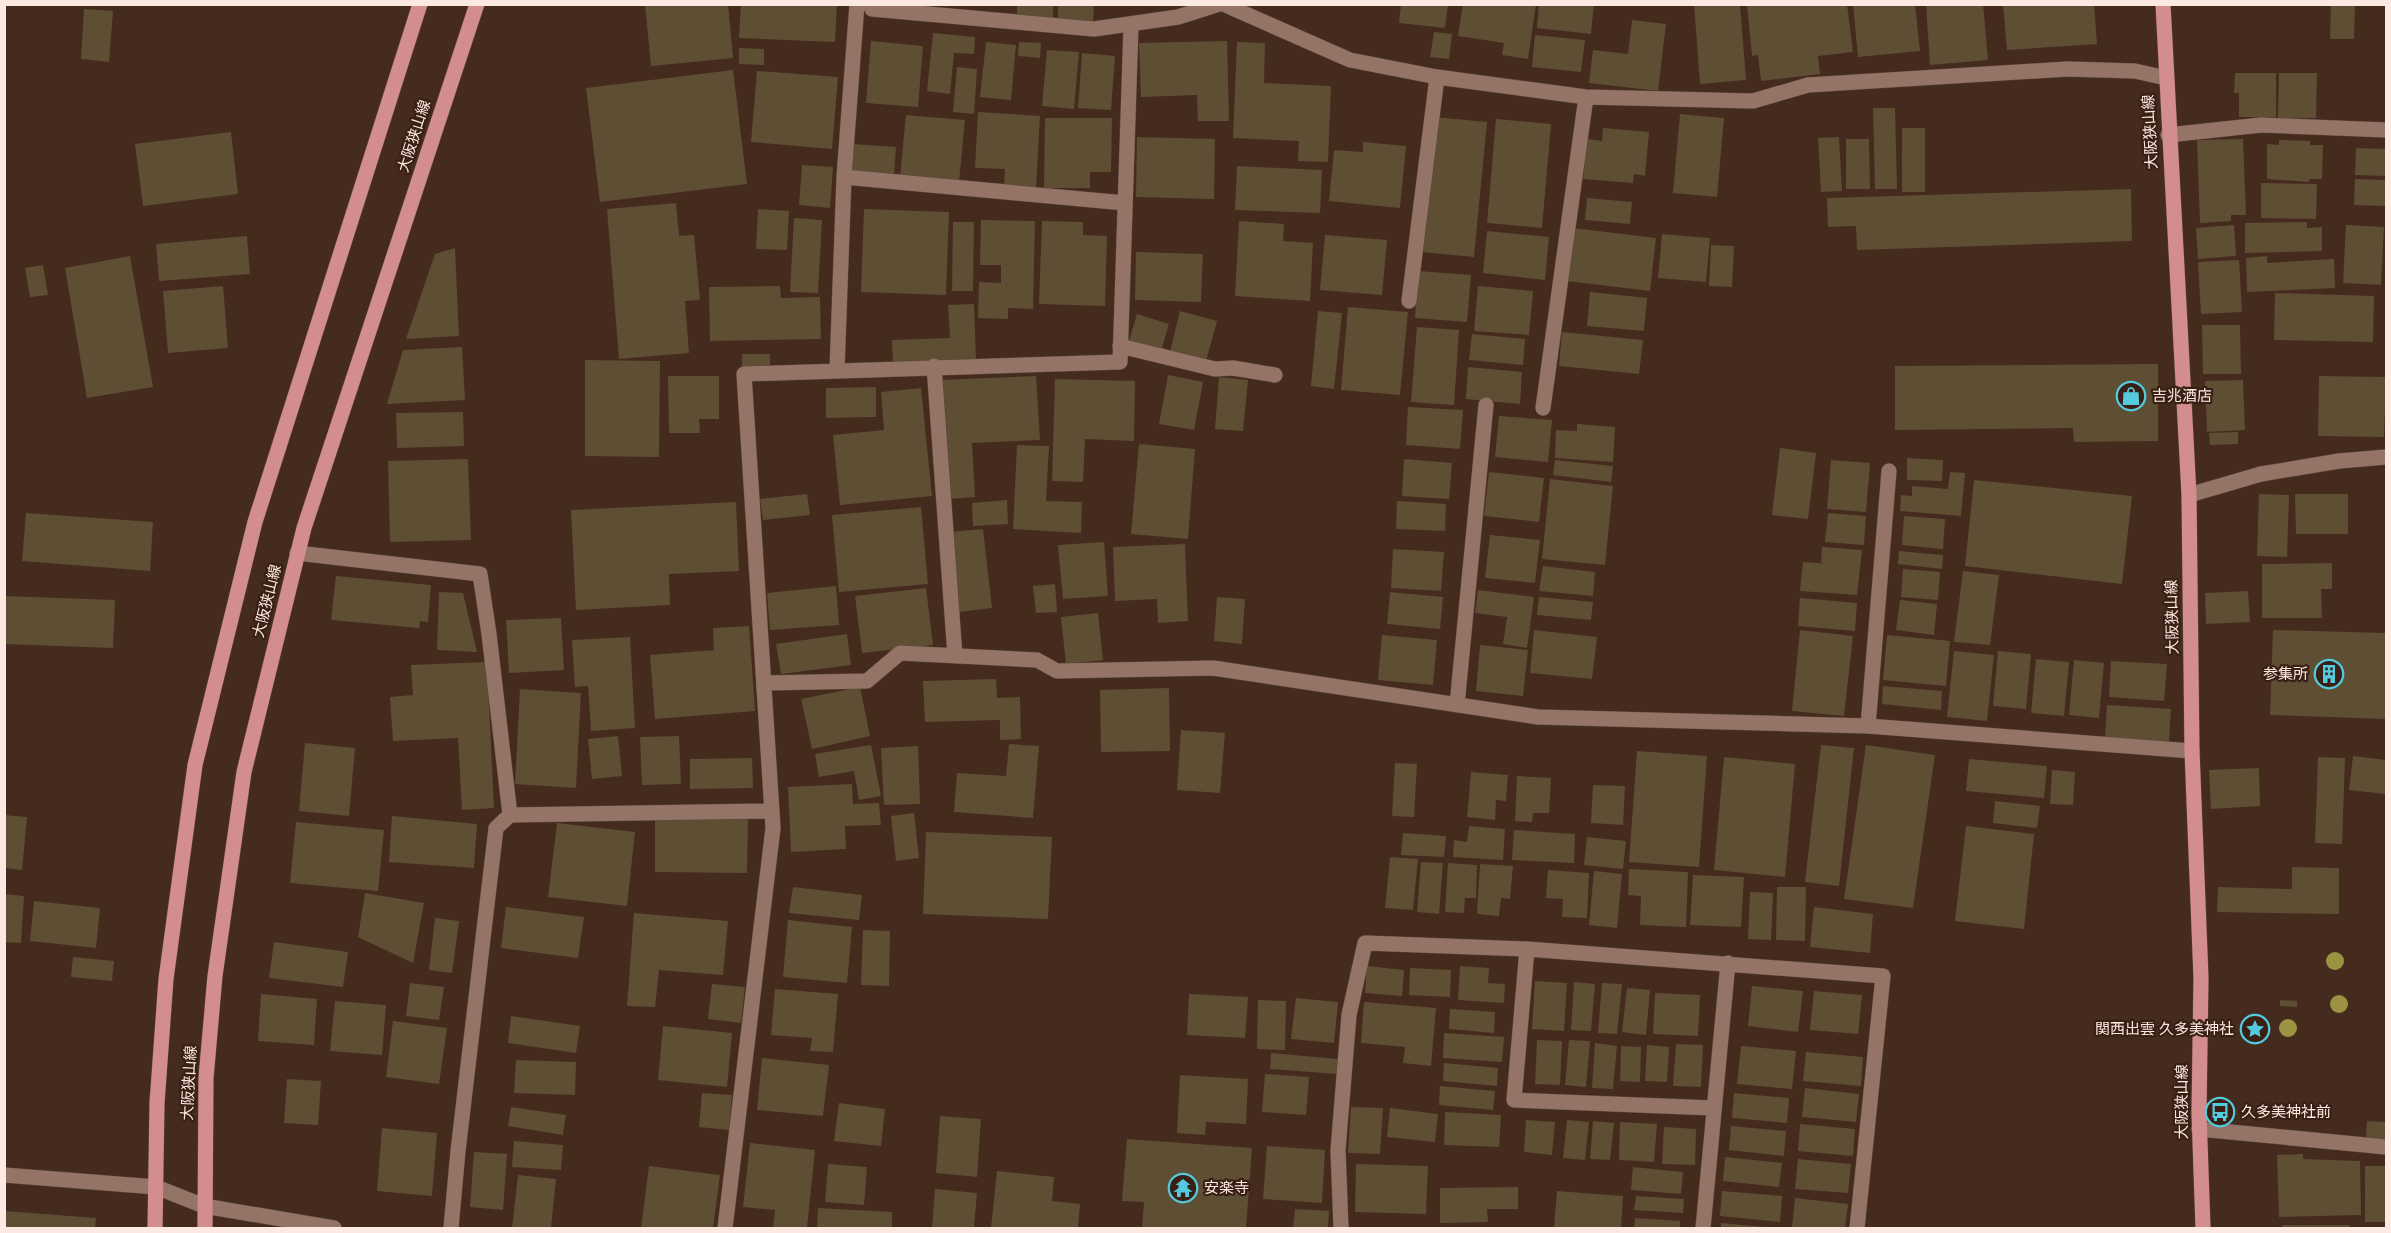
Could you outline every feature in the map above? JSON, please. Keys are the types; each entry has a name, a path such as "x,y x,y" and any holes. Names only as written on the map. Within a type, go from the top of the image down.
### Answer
{"main road":[{"name":"大阪狭山線","path":"205,1228 206,1078 215,976 241,795 297,553 477,4"},
{"name":"大阪狭山線","path":"2163,4 2189,495 2192,751 2201,978 2199,1129 2203,1228"},
{"name":"大阪狭山線","path":"155,1228 157,1103 166,979 195,765 255,522 419,5"}],"street":[{"path":"837,370 844,177 857,4"},
{"path":"870,4 872,9 1094,29 1131,26 1178,17 1221,4 1350,60 1437,77 1586,97 1753,101 1808,85 2067,69 2135,71 2166,78"},
{"path":"725,1228 773,828 744,374 934,366 1120,362 1131,26"},
{"path":"1409,301 1437,77"},
{"path":"1543,408 1586,97"},
{"path":"2169,135 2261,124 2386,130"},
{"path":"844,177 1125,203"},
{"path":"1120,346 1215,369 1233,368 1275,375"},
{"path":"934,366 955,656"},
{"path":"1457,705 1486,405"},
{"path":"2189,495 2261,474 2339,461 2386,457"},
{"path":"1868,726 1889,471"},
{"path":"297,553 480,574 510,815"},
{"path":"764,683 867,681 900,653 1037,660 1057,671 1213,668 1538,717 1868,726 2192,751"},
{"path":"452,1228 458,1151 496,828 510,815 772,811"},
{"path":"1341,1228 1338,1150 1348,1015 1365,943 1527,949 1883,976 1857,1228"},
{"path":"1527,949 1514,1100 1713,1108"},
{"path":"1703,1228 1728,963"},
{"path":"2199,1129 2386,1148"},
{"path":"4,1175 156,1187 204,1206 334,1228"}],"building":[{"path":"645,4 728,4 733,58 651,66"},
{"path":"741,4 837,4 835,42 739,38"},
{"path":"1017,4 1053,4 1053,18 1017,18"},
{"path":"1058,4 1094,4 1093,23 1058,22"},
{"path":"1401,4 1448,4 1445,28 1399,23"},
{"path":"1463,4 1536,4 1528,59 1502,55 1504,43 1458,36"},
{"path":"1539,4 1594,4 1591,34 1537,28"},
{"path":"1694,4 1740,4 1746,80 1700,84"},
{"path":"1747,4 1847,4 1853,52 1818,56 1820,74 1761,81 1758,55 1752,56"},
{"path":"1853,4 1915,4 1920,51 1858,57"},
{"path":"1926,4 1983,4 1988,60 1930,65"},
{"path":"2003,4 2094,4 2097,44 2007,50"},
{"path":"2331,4 2355,4 2354,39 2330,39"},
{"path":"84,9 113,11 109,62 81,59"},
{"path":"1632,20 1666,24 1658,91 1589,83 1593,50 1628,54"},
{"path":"1434,32 1452,34 1449,59 1430,57"},
{"path":"933,33 975,37 974,54 954,53 950,94 927,91"},
{"path":"1535,35 1585,40 1581,72 1532,67"},
{"path":"871,41 923,46 918,107 866,103"},
{"path":"1227,41 1229,121 1198,121 1197,95 1141,97 1139,43"},
{"path":"986,42 1016,45 1011,100 980,97"},
{"path":"1019,42 1041,43 1040,58 1018,56"},
{"path":"1237,42 1265,43 1264,83 1331,86 1328,162 1298,161 1299,141 1233,138"},
{"path":"739,48 764,49 764,65 739,64"},
{"path":"1047,50 1079,52 1074,109 1042,106"},
{"path":"1082,53 1115,56 1111,110 1078,108"},
{"path":"957,67 977,69 974,114 953,112"},
{"path":"733,70 747,184 600,202 586,88"},
{"path":"757,71 838,77 832,149 751,142"},
{"path":"2235,73 2276,73 2276,117 2239,117 2239,93 2234,93"},
{"path":"2279,73 2317,73 2316,118 2278,118"},
{"path":"1873,108 1895,108 1897,189 1875,189"},
{"path":"978,112 1040,116 1036,189 1004,187 1005,169 975,168"},
{"path":"1680,114 1724,118 1717,197 1673,193"},
{"path":"906,115 965,120 959,182 900,177"},
{"path":"1434,117 1487,122 1474,257 1421,252"},
{"path":"1045,118 1112,118 1111,172 1090,172 1090,188 1044,188"},
{"path":"1496,119 1551,124 1542,228 1487,223"},
{"path":"1603,128 1649,132 1645,176 1634,174 1633,183 1583,179 1587,139 1602,141"},
{"path":"1902,128 1925,128 1925,192 1902,192"},
{"path":"231,132 238,194 143,206 135,144"},
{"path":"1137,137 1215,139 1214,199 1136,197"},
{"path":"1839,137 1842,191 1821,192 1818,138"},
{"path":"1846,139 1869,139 1870,189 1846,189"},
{"path":"2243,139 2246,215 2231,215 2231,221 2200,223 2197,140"},
{"path":"2279,140 2310,141 2310,145 2323,145 2322,179 2309,179 2309,182 2267,179 2267,144 2279,145"},
{"path":"1363,142 1406,146 1400,208 1329,201 1334,150 1363,152"},
{"path":"853,144 896,147 894,176 851,173"},
{"path":"2356,148 2386,149 2386,176 2355,175"},
{"path":"802,165 833,167 830,208 799,205"},
{"path":"1237,166 1322,170 1320,213 1235,210"},
{"path":"2355,179 2386,180 2386,206 2354,205"},
{"path":"2261,183 2317,184 2316,219 2261,218"},
{"path":"2131,189 2132,241 1857,250 1856,226 1828,227 1827,198"},
{"path":"1587,198 1632,202 1630,224 1585,220"},
{"path":"676,203 679,236 694,235 700,300 685,301 689,353 619,359 607,209"},
{"path":"758,209 789,211 787,250 756,249"},
{"path":"864,209 949,212 946,295 861,292"},
{"path":"794,218 822,220 818,293 790,292"},
{"path":"981,220 1035,221 1033,309 1008,308 1008,319 978,318 979,282 1001,283 1001,265 980,265"},
{"path":"1042,221 1083,222 1083,235 1107,236 1105,306 1039,304"},
{"path":"1239,221 1284,224 1283,241 1313,243 1310,301 1235,296"},
{"path":"953,222 974,222 973,291 952,291"},
{"path":"2307,222 2307,228 2322,227 2322,251 2245,253 2245,223"},
{"path":"2234,225 2236,256 2198,259 2196,228"},
{"path":"2346,225 2384,227 2381,285 2343,283"},
{"path":"1573,228 1656,238 1650,291 1567,281"},
{"path":"1487,231 1549,237 1545,280 1483,273"},
{"path":"1662,234 1710,238 1706,282 1658,278"},
{"path":"1325,235 1387,240 1382,295 1320,290"},
{"path":"247,236 250,274 159,281 156,244"},
{"path":"1711,245 1734,246 1732,287 1709,286"},
{"path":"455,248 459,336 406,339 435,254"},
{"path":"1136,252 1203,254 1201,302 1135,300"},
{"path":"130,256 153,387 87,398 65,268"},
{"path":"2267,256 2267,263 2334,259 2335,288 2247,292 2246,258"},
{"path":"2239,260 2242,312 2201,314 2198,262"},
{"path":"43,265 48,295 30,297 25,268"},
{"path":"1418,271 1471,275 1467,322 1415,318"},
{"path":"223,286 228,348 168,353 163,291"},
{"path":"780,286 781,298 820,297 821,339 710,341 709,287"},
{"path":"1478,286 1533,291 1529,335 1474,331"},
{"path":"1590,292 1647,298 1644,331 1587,326"},
{"path":"2275,293 2374,296 2373,342 2274,340"},
{"path":"974,304 976,361 893,364 892,340 950,338 948,305"},
{"path":"1348,307 1408,312 1400,395 1341,390"},
{"path":"1180,311 1217,321 1206,361 1170,352"},
{"path":"1318,311 1342,313 1334,389 1311,386"},
{"path":"1137,314 1169,324 1161,351 1129,341"},
{"path":"2202,325 2240,325 2241,374 2203,374"},
{"path":"1417,327 1459,330 1454,405 1411,402"},
{"path":"1562,332 1643,340 1639,374 1559,366"},
{"path":"1472,334 1525,339 1523,365 1469,360"},
{"path":"462,347 465,400 387,404 403,350"},
{"path":"742,354 770,354 770,368 742,368"},
{"path":"585,360 660,361 659,457 585,456"},
{"path":"2158,364 2158,441 2074,442 2073,428 1895,430 1895,366"},
{"path":"1468,367 1522,372 1520,404 1466,399"},
{"path":"1168,375 1203,382 1194,430 1159,424"},
{"path":"668,376 719,376 719,419 699,419 700,433 669,433"},
{"path":"1036,376 1040,440 972,443 975,497 949,499 942,380"},
{"path":"2319,376 2386,377 2384,437 2318,436"},
{"path":"1219,377 1248,380 1243,431 1215,429"},
{"path":"1055,379 1135,381 1134,441 1085,439 1083,482 1052,481"},
{"path":"2243,380 2245,430 2207,432 2205,381"},
{"path":"876,387 876,417 826,418 826,388"},
{"path":"921,388 932,496 840,505 833,435 884,430 881,392"},
{"path":"1408,407 1463,410 1460,449 1406,445"},
{"path":"463,412 464,446 397,448 396,413"},
{"path":"1499,416 1552,420 1548,462 1495,457"},
{"path":"1577,424 1615,427 1613,462 1555,458 1556,430 1577,431"},
{"path":"2238,432 2238,444 2210,445 2209,433"},
{"path":"1139,444 1195,449 1188,539 1131,534"},
{"path":"1017,445 1049,446 1046,501 1082,502 1081,533 1013,529"},
{"path":"1780,448 1816,453 1808,519 1772,515"},
{"path":"1907,458 1943,460 1942,481 1907,480"},
{"path":"468,459 471,540 390,542 388,461"},
{"path":"1404,459 1452,463 1449,499 1402,496"},
{"path":"1555,460 1613,466 1611,482 1553,475"},
{"path":"1831,460 1870,463 1866,512 1827,509"},
{"path":"1489,472 1544,478 1539,522 1484,516"},
{"path":"1950,472 1965,473 1961,516 1900,511 1901,495 1912,496 1912,486 1948,489"},
{"path":"1550,479 1613,486 1605,565 1542,559"},
{"path":"1974,480 2132,496 2122,584 1965,566"},
{"path":"807,494 810,515 763,520 760,499"},
{"path":"2259,494 2289,495 2287,557 2257,556"},
{"path":"2295,494 2348,494 2348,534 2296,534"},
{"path":"1007,500 1008,524 973,526 972,503"},
{"path":"1397,501 1446,504 1445,531 1396,529"},
{"path":"736,502 739,571 669,574 670,605 576,610 571,510"},
{"path":"921,507 928,584 839,592 832,515"},
{"path":"26,513 153,522 150,571 22,561"},
{"path":"1828,513 1866,516 1864,545 1825,542"},
{"path":"1904,516 1945,519 1943,549 1902,545"},
{"path":"983,529 992,608 959,612 950,532"},
{"path":"1490,535 1540,540 1535,583 1485,578"},
{"path":"1104,542 1108,596 1063,599 1058,545"},
{"path":"1185,544 1188,621 1158,623 1157,599 1115,601 1113,547"},
{"path":"1822,547 1862,550 1857,595 1800,591 1803,562 1828,564 1821,563"},
{"path":"1393,549 1444,552 1441,591 1391,588"},
{"path":"1899,551 1943,555 1942,569 1898,564"},
{"path":"2332,563 2332,589 2321,589 2322,618 2262,618 2262,564"},
{"path":"1543,566 1595,572 1593,596 1539,591"},
{"path":"1903,569 1940,572 1938,600 1901,597"},
{"path":"1963,571 1999,575 1990,645 1954,642"},
{"path":"336,576 431,585 428,622 420,621 419,628 331,620"},
{"path":"1055,584 1057,612 1036,613 1033,586"},
{"path":"836,586 839,625 770,630 767,593"},
{"path":"926,588 933,645 862,653 855,596"},
{"path":"1478,590 1534,597 1527,648 1503,644 1507,617 1475,613"},
{"path":"2248,591 2250,622 2206,624 2205,593"},
{"path":"439,592 463,593 477,652 437,650"},
{"path":"1390,592 1443,597 1440,629 1387,624"},
{"path":"4,596 115,600 113,648 4,644"},
{"path":"1217,597 1245,599 1242,644 1214,641"},
{"path":"1539,597 1593,602 1591,620 1537,615"},
{"path":"1800,598 1857,603 1855,631 1798,626"},
{"path":"1900,600 1937,604 1934,635 1896,630"},
{"path":"1098,613 1103,660 1066,664 1061,617"},
{"path":"561,618 564,670 509,673 506,620"},
{"path":"749,626 755,711 655,719 650,655 714,650 713,628"},
{"path":"1534,630 1597,637 1592,679 1530,673"},
{"path":"1800,630 1853,636 1844,716 1792,711"},
{"name":"参集所","path":"2273,630 2386,633 2386,719 2270,715"},
{"path":"847,634 851,665 781,674 776,644"},
{"path":"1382,635 1437,640 1433,685 1378,680"},
{"path":"1887,635 1950,641 1946,686 1883,680"},
{"path":"630,637 635,728 591,731 588,686 575,687 572,640"},
{"path":"1480,645 1528,650 1523,696 1476,691"},
{"path":"1954,651 1994,655 1987,721 1947,717"},
{"path":"1998,651 2031,654 2026,709 1993,706"},
{"path":"2036,659 2069,662 2064,716 2031,713"},
{"path":"2074,660 2104,663 2099,718 2069,715"},
{"path":"2111,661 2167,664 2164,701 2109,697"},
{"path":"487,662 494,808 462,810 458,738 393,741 390,697 413,695 411,665"},
{"path":"996,679 997,698 1020,697 1021,739 1000,740 1000,720 925,722 923,681"},
{"path":"1883,686 1942,691 1941,710 1882,704"},
{"path":"860,687 870,736 812,749 801,699"},
{"path":"1169,688 1170,751 1101,752 1100,690"},
{"path":"520,689 581,693 576,788 515,784"},
{"path":"2107,705 2171,709 2169,742 2105,738"},
{"path":"1181,730 1225,733 1220,793 1177,790"},
{"path":"618,736 622,776 592,779 588,739"},
{"path":"679,736 681,784 642,785 640,737"},
{"path":"305,743 355,748 349,816 299,811"},
{"path":"1009,744 1039,746 1033,818 954,812 957,773 1006,776"},
{"path":"871,745 881,796 859,800 854,771 819,777 815,754"},
{"path":"1821,745 1854,748 1839,886 1805,882"},
{"path":"1866,745 1935,755 1913,908 1844,899"},
{"path":"918,746 920,804 884,805 881,748"},
{"path":"1637,751 1707,756 1699,867 1629,862"},
{"path":"2353,756 2386,760 2386,794 2349,790"},
{"path":"1724,757 1795,764 1785,877 1714,870"},
{"path":"2318,757 2345,758 2342,844 2315,843"},
{"path":"752,758 753,788 690,789 690,759"},
{"path":"1969,759 2047,766 2044,798 1966,791"},
{"path":"1395,763 1417,764 1414,817 1392,816"},
{"path":"2259,768 2260,806 2211,809 2209,770"},
{"path":"2052,770 2075,772 2073,805 2050,804"},
{"path":"1471,772 1508,775 1506,801 1496,800 1495,820 1467,817"},
{"path":"1517,776 1551,778 1549,813 1533,813 1532,822 1515,821"},
{"path":"852,784 853,804 879,803 881,825 845,826 846,849 791,852 788,787"},
{"path":"1593,785 1625,786 1623,825 1591,823"},
{"path":"1995,801 2040,806 2037,828 1993,823"},
{"path":"914,813 919,858 896,861 891,816"},
{"path":"4,815 27,817 22,870 4,868"},
{"path":"392,816 477,824 474,868 389,862"},
{"path":"655,817 748,818 747,873 655,872"},
{"path":"296,822 384,830 378,891 290,883"},
{"path":"557,823 635,832 627,906 548,897"},
{"path":"1469,826 1505,829 1503,860 1453,857 1454,840 1467,842"},
{"path":"1966,826 2034,834 2024,929 1955,921"},
{"path":"1514,830 1575,834 1574,863 1512,860"},
{"path":"926,832 1052,837 1048,919 923,914"},
{"path":"1403,833 1446,836 1444,857 1401,855"},
{"path":"1587,837 1626,841 1623,869 1584,865"},
{"path":"1390,857 1418,859 1413,910 1385,908"},
{"path":"1421,862 1443,863 1439,914 1417,912"},
{"path":"1448,863 1477,865 1476,898 1465,898 1464,913 1445,912"},
{"path":"1480,864 1513,866 1510,899 1501,898 1499,916 1477,914"},
{"path":"2292,867 2339,868 2339,914 2217,912 2218,887 2292,889"},
{"path":"1629,869 1688,872 1686,927 1640,925 1641,896 1628,895"},
{"path":"1548,870 1589,873 1587,918 1562,917 1563,899 1546,898"},
{"path":"1594,871 1622,874 1617,928 1589,925"},
{"path":"1693,875 1744,877 1741,927 1690,925"},
{"path":"793,887 862,895 859,920 789,913"},
{"path":"1777,887 1806,887 1805,941 1776,940"},
{"path":"1750,892 1773,893 1771,940 1748,939"},
{"path":"365,893 424,903 413,963 358,937"},
{"path":"4,894 24,896 21,943 4,942"},
{"path":"34,901 100,908 96,948 30,941"},
{"path":"506,907 584,917 578,958 501,948"},
{"path":"1814,907 1873,914 1870,953 1810,947"},
{"path":"634,913 728,921 723,975 659,970 655,1007 627,1006"},
{"path":"435,918 459,921 452,973 429,970"},
{"path":"788,920 852,927 847,983 783,977"},
{"path":"863,930 890,931 889,986 861,985"},
{"path":"274,942 348,952 343,987 269,978"},
{"path":"73,957 114,961 112,981 71,977"},
{"path":"1367,966 1404,970 1402,996 1365,993"},
{"path":"1460,966 1489,968 1488,983 1505,984 1504,1003 1458,1000"},
{"path":"1410,968 1451,970 1450,997 1409,995"},
{"path":"1535,981 1567,983 1564,1031 1532,1029"},
{"path":"1574,982 1595,984 1591,1031 1571,1030"},
{"path":"410,983 444,987 439,1020 406,1016"},
{"path":"1602,983 1622,984 1617,1034 1598,1033"},
{"path":"712,984 745,987 741,1023 708,1019"},
{"path":"1752,986 1803,991 1798,1032 1748,1026"},
{"path":"1627,988 1650,990 1646,1035 1622,1032"},
{"path":"775,989 838,994 833,1052 810,1051 812,1038 771,1035"},
{"path":"1814,991 1862,995 1858,1034 1810,1030"},
{"path":"1655,993 1700,995 1698,1036 1653,1034"},
{"path":"261,994 317,999 314,1045 258,1041"},
{"path":"1189,994 1248,997 1245,1038 1187,1035"},
{"path":"1296,998 1338,1002 1334,1043 1291,1039"},
{"path":"1258,1000 1286,1001 1285,1050 1257,1049"},
{"path":"2280,1000 2297,1001 2297,1007 2280,1006"},
{"path":"335,1001 386,1005 382,1055 330,1051"},
{"path":"1364,1002 1436,1008 1431,1066 1403,1063 1405,1047 1361,1043"},
{"path":"1450,1009 1495,1012 1494,1033 1449,1029"},
{"path":"511,1016 580,1026 576,1053 508,1043"},
{"path":"393,1021 447,1028 439,1084 386,1077"},
{"path":"663,1026 732,1033 727,1087 658,1080"},
{"path":"1444,1033 1504,1037 1502,1062 1443,1058"},
{"path":"1537,1040 1562,1041 1560,1085 1535,1084"},
{"path":"1569,1040 1590,1041 1586,1087 1565,1085"},
{"path":"1595,1043 1617,1046 1613,1089 1592,1088"},
{"path":"1676,1044 1703,1045 1701,1087 1673,1086"},
{"path":"1647,1045 1669,1047 1667,1082 1645,1081"},
{"path":"1621,1046 1641,1047 1640,1082 1620,1081"},
{"path":"1741,1046 1796,1051 1792,1089 1737,1084"},
{"path":"1806,1052 1863,1057 1861,1086 1803,1081"},
{"path":"1271,1053 1338,1059 1337,1074 1270,1069"},
{"path":"762,1058 829,1065 823,1116 757,1110"},
{"path":"516,1060 576,1062 575,1095 514,1093"},
{"path":"1444,1063 1498,1068 1497,1086 1443,1081"},
{"path":"1265,1074 1309,1077 1306,1115 1262,1112"},
{"path":"1180,1075 1248,1079 1246,1124 1206,1122 1205,1135 1177,1133"},
{"path":"287,1079 321,1081 318,1125 284,1123"},
{"path":"1440,1086 1495,1091 1493,1110 1439,1105"},
{"path":"1805,1088 1859,1094 1856,1122 1802,1117"},
{"path":"702,1093 732,1095 729,1130 699,1127"},
{"path":"1734,1093 1789,1098 1787,1123 1732,1118"},
{"path":"839,1103 885,1109 881,1146 834,1141"},
{"path":"511,1107 566,1115 563,1135 508,1126"},
{"path":"1351,1107 1383,1108 1380,1154 1348,1153"},
{"path":"1390,1108 1438,1114 1435,1142 1387,1137"},
{"path":"1445,1112 1501,1115 1499,1147 1444,1145"},
{"path":"940,1116 981,1119 977,1177 936,1173"},
{"path":"1526,1120 1555,1122 1552,1155 1524,1152"},
{"path":"1567,1120 1589,1122 1585,1160 1563,1158"},
{"path":"1593,1121 1614,1123 1610,1160 1590,1159"},
{"path":"2367,1121 2386,1122 2386,1139 2366,1138"},
{"path":"1620,1122 1657,1124 1654,1162 1619,1160"},
{"path":"1800,1124 1855,1129 1853,1156 1798,1151"},
{"path":"1731,1126 1786,1131 1784,1156 1729,1150"},
{"path":"1664,1127 1696,1129 1695,1165 1662,1164"},
{"path":"382,1128 437,1133 432,1196 377,1191"},
{"path":"1127,1139 1252,1148 1246,1228 1142,1228 1144,1202 1122,1201"},
{"path":"514,1141 563,1145 561,1170 512,1167"},
{"path":"750,1143 815,1150 807,1228 773,1228 775,1210 743,1207"},
{"path":"1267,1146 1325,1150 1322,1203 1263,1199"},
{"path":"474,1152 507,1154 503,1210 470,1207"},
{"path":"2303,1154 2303,1159 2360,1161 2361,1215 2279,1217 2277,1155"},
{"path":"1725,1157 1782,1163 1779,1187 1723,1181"},
{"path":"1798,1159 1851,1164 1848,1193 1795,1189"},
{"path":"828,1164 867,1167 864,1205 825,1202"},
{"path":"1356,1164 1428,1166 1426,1214 1355,1212"},
{"path":"649,1166 720,1175 713,1228 641,1228"},
{"path":"2365,1166 2386,1166 2386,1222 2365,1222"},
{"path":"1633,1167 1683,1172 1681,1194 1631,1190"},
{"path":"997,1171 1054,1177 1052,1201 1080,1204 1078,1228 991,1228"},
{"path":"518,1175 556,1179 551,1228 512,1228"},
{"path":"1518,1187 1518,1209 1487,1209 1488,1222 1440,1223 1440,1188"},
{"path":"935,1189 977,1193 974,1228 932,1228"},
{"path":"1557,1191 1623,1196 1621,1228 1554,1228"},
{"path":"1722,1191 1782,1196 1780,1222 1720,1216"},
{"path":"1636,1196 1684,1199 1683,1213 1634,1210"},
{"path":"1795,1198 1848,1204 1845,1228 1792,1228"},
{"path":"818,1208 892,1212 892,1228 817,1228"},
{"path":"1295,1209 1329,1211 1328,1228 1293,1228"},
{"path":"4,1211 96,1218 95,1228 4,1228"},
{"path":"1635,1218 1680,1221 1680,1228 1634,1228"},
{"path":"1721,1223 1764,1227 1764,1228 1721,1228"},
{"path":"2282,1225 2350,1225 2350,1228 2282,1228"}],"place":[{"name":"吉兆酒店","path":"2131,396"},
{"name":"参集所","path":"2329,674"},
{"name":"関西出雲 久多美神社","path":"2255,1029"},
{"name":"久多美神社前","path":"2220,1112"},
{"name":"安楽寺","path":"1183,1188"}]}
